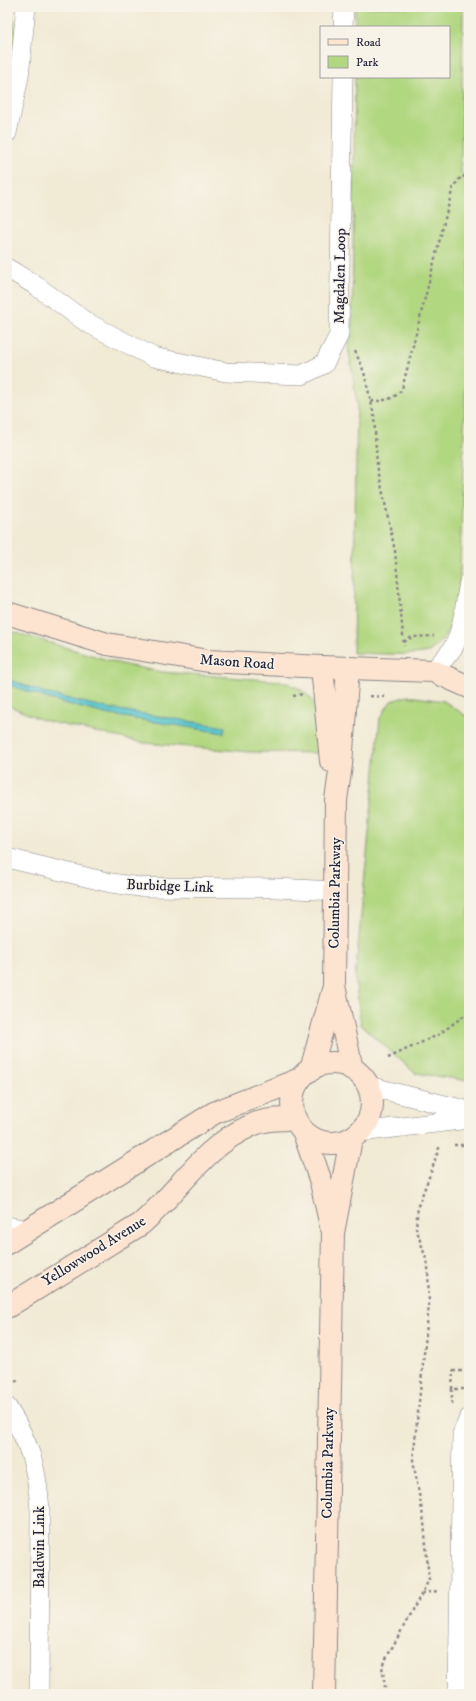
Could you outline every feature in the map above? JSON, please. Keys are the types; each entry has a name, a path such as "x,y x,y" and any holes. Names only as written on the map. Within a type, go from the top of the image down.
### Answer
{"street":[{"path":"7,133 19,77 26,7"},
{"path":"344,7 344,26"},
{"name":"Magdalen Loop","path":"7,268 86,322 153,357 226,372 302,375 324,364 339,335 343,78"},
{"path":"433,671 450,652 460,631 469,582"},
{"name":"Mason Road","path":"7,613 18,618 107,644 208,661 322,668 433,671 468,682"},
{"name":"Columbia Parkway","path":"322,668 336,800 334,986 352,1069"},
{"name":"Columbia Parkway","path":"336,800 341,765 348,668"},
{"name":"Burbidge Link","path":"7,858 132,886 335,891"},
{"name":"Columbia Parkway","path":"305,1074 334,986"},
{"path":"7,1242 17,1228 214,1113 305,1074 324,1064 338,1064 352,1069 361,1076 368,1086 372,1102 369,1118 356,1135"},
{"path":"305,1074 294,1092 292,1106 300,1126 318,1141 335,1144 356,1135 469,1119"},
{"path":"368,1086 469,1111"},
{"name":"Yellowwood Avenue","path":"7,1307 141,1224 156,1211 202,1159 225,1141 250,1126 273,1119 300,1126"},
{"name":"Columbia Parkway","path":"300,1126 321,1182 333,1232"},
{"name":"Columbia Parkway","path":"324,1694 333,1232 356,1135"},
{"name":"Baldwin Link","path":"7,1407 28,1445 35,1464 38,1484 40,1510 39,1694"},
{"path":"458,1694 462,1434 469,1418"}],"path":[{"path":"371,401 384,401 393,398 402,389 454,187 462,176 469,178"},
{"path":"352,345 364,372 374,415 377,464 396,551 404,642 412,637 436,637"},
{"path":"365,695 386,697"},
{"path":"469,784 469,809"},
{"path":"388,1058 438,1035 469,1012"},
{"path":"386,1694 382,1666 429,1580 424,1522 413,1460 429,1305 428,1265 416,1228 418,1206 440,1144"},
{"path":"452,1389 453,1371 469,1371"},
{"path":"8,1387 18,1380"}],"green space":[{"path":"355,7 463,7 461,172 469,182 469,263 459,602 452,623 441,641 430,651 416,654 353,653 357,404 348,346 352,331 355,78 450,78 450,26 355,26"},
{"path":"7,8 15,27 16,50 7,94"},
{"path":"7,630 125,665 162,672 281,681 305,693 312,700 319,717 323,753 249,752 144,743 42,720 7,705"},
{"path":"408,696 444,701 469,718 469,1081 415,1073 361,1025 355,978 380,718 391,701"}],"water":[{"path":"7,679 49,694 107,708 225,727 224,733 105,714 49,699 7,684"}]}
